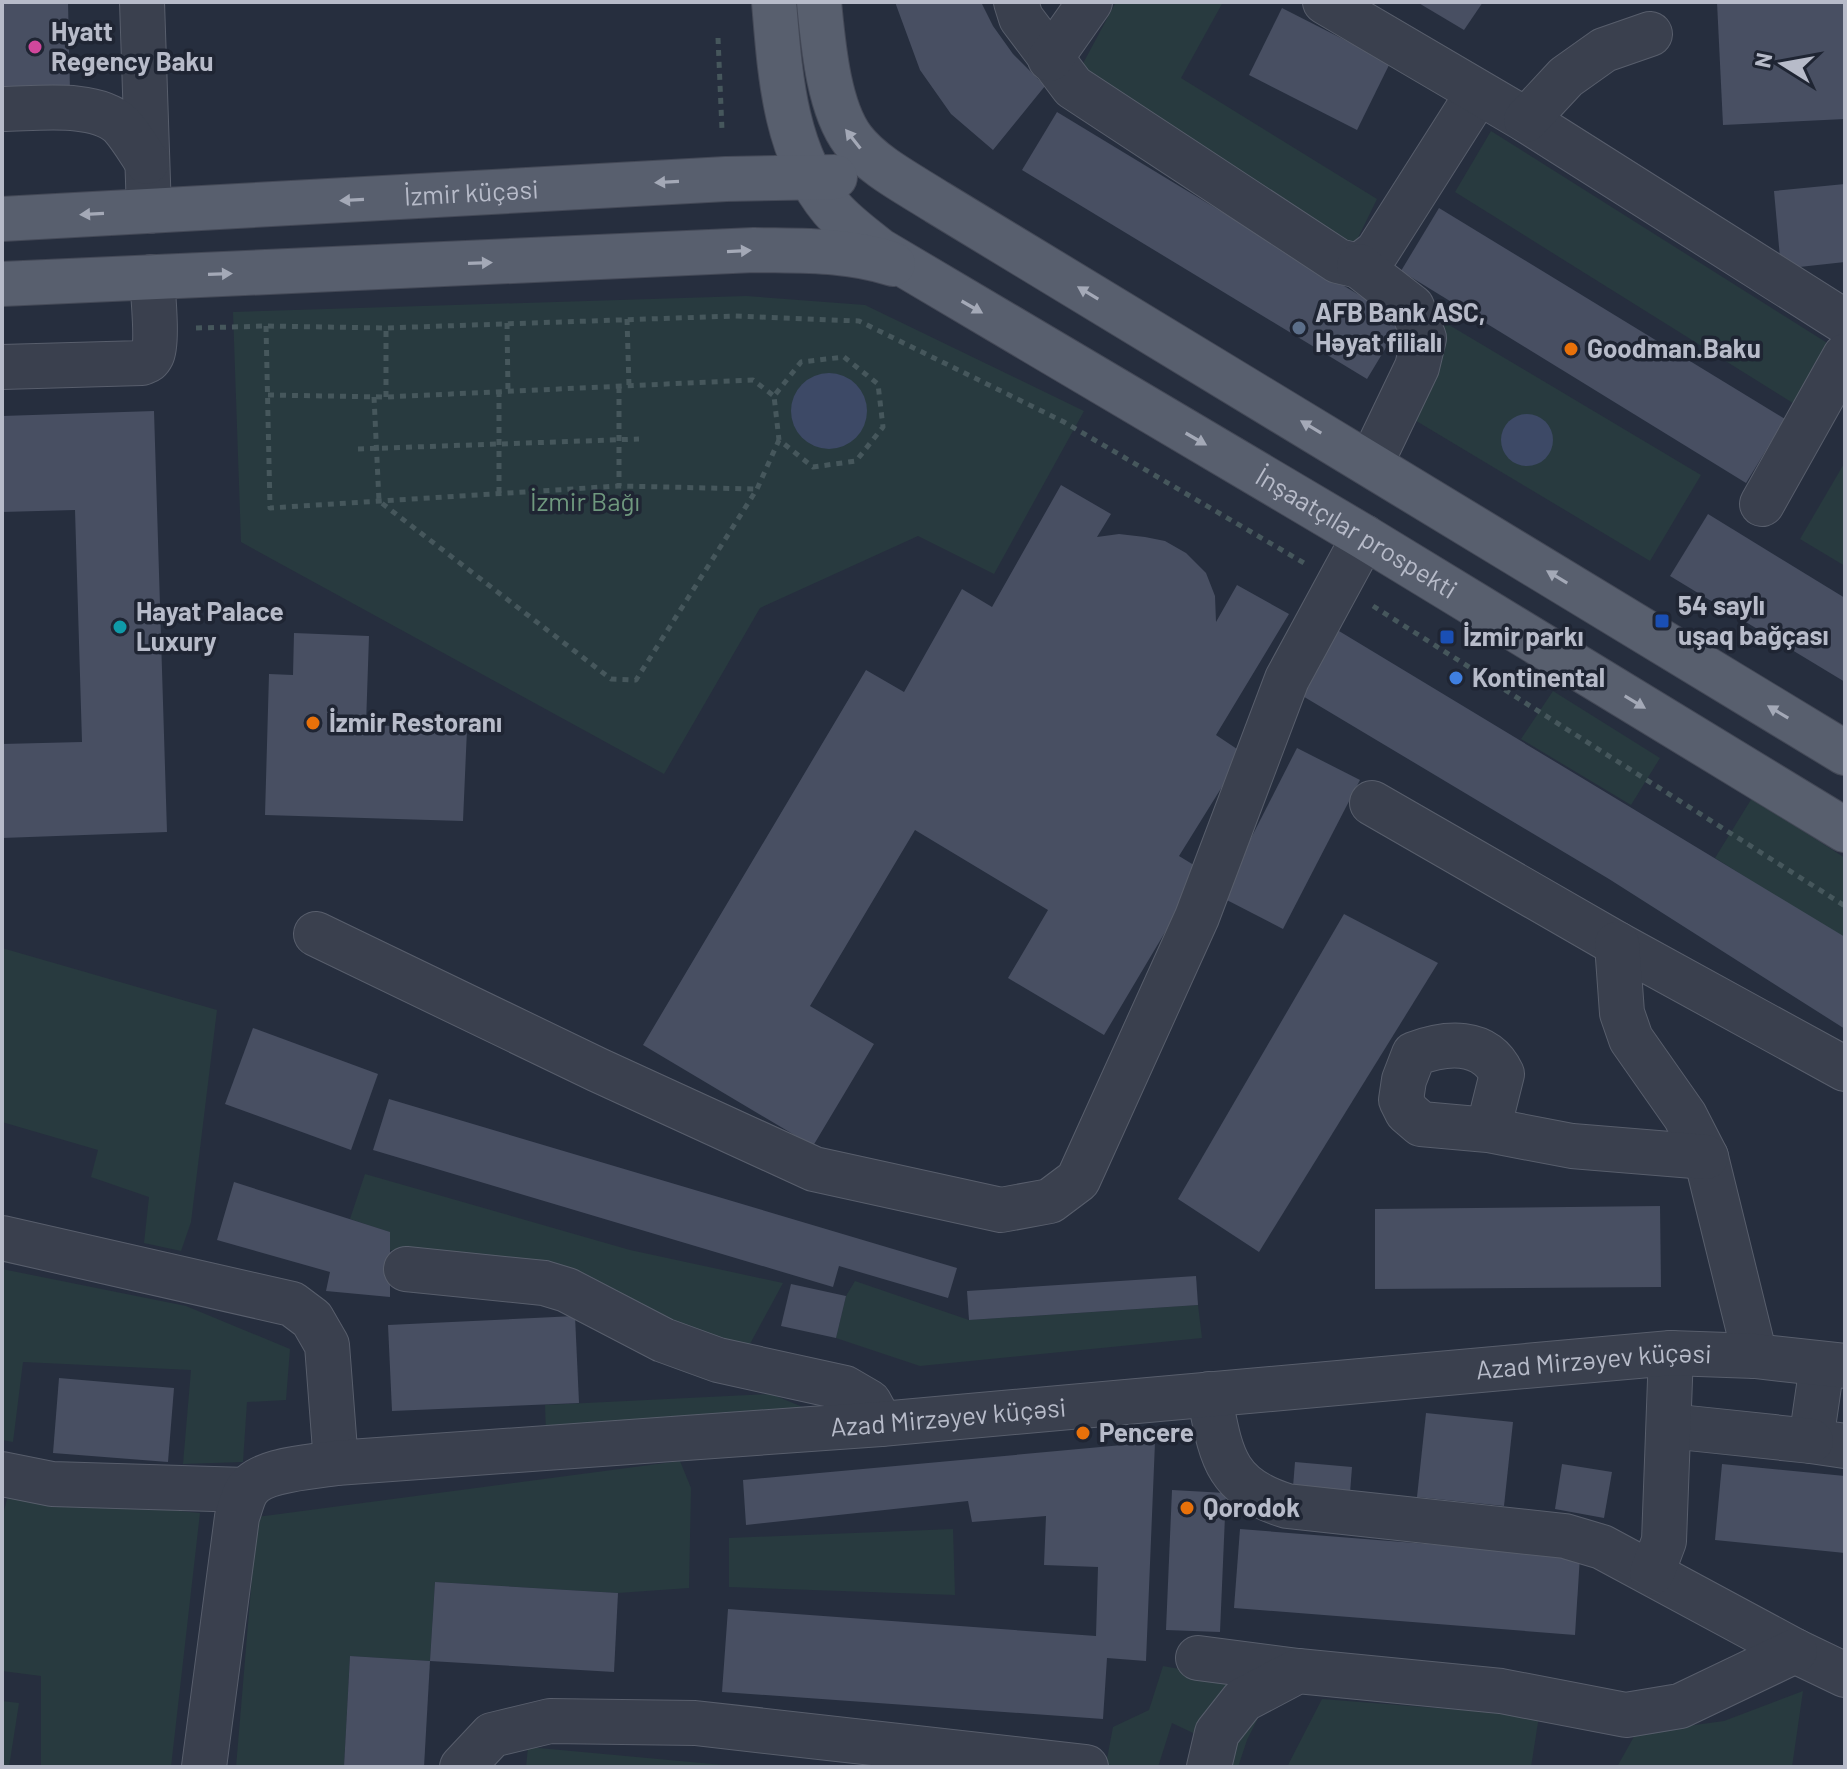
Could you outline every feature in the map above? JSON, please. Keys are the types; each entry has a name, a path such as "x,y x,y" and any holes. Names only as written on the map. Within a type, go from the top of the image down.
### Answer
{"main road":[{"path":"774,2 786,110 810,177 834,211 905,268"},
{"path":"819,2 832,87 842,123 864,152 937,202 1845,753"},
{"path":"726,179 751,173 771,158 782,136 786,110"},
{"name":"İzmir küçəsi","path":"2,219 810,177 859,179 937,202"},
{"path":"149,211 152,277"},
{"path":"2,284 754,250 840,252 873,257 905,268"},
{"name":"İnşaatçılar prospekti","path":"905,268 1364,537 1845,830"}],"street":[{"path":"142,2 149,211"},
{"path":"1016,2 1021,18 1073,87 1338,261 1359,266 1412,307 1424,338 1417,367 1371,463"},
{"path":"1050,59 1090,2"},
{"path":"1325,2 1526,120 1845,322"},
{"path":"1526,120 1566,77 1591,59 1604,50 1650,34"},
{"path":"1359,266 1377,252 1478,93"},
{"path":"2,109 79,108 109,117 120,125 147,162"},
{"path":"2,367 142,363 148,360 153,354 152,277"},
{"path":"1762,504 1845,356"},
{"path":"316,934 598,1070 814,1169 1001,1210 1050,1201 1078,1180 1197,917 1287,679 1364,537"},
{"path":"1372,803 1617,944 1845,1069"},
{"path":"1617,944 1622,1013 1631,1039 1685,1116 1706,1157 1755,1356"},
{"path":"1488,1130 1572,1146 1706,1157"},
{"path":"2,1238 292,1304 312,1319 327,1345 336,1463"},
{"path":"406,1269 544,1283 567,1290 663,1340 718,1360 845,1388 869,1402 881,1424"},
{"path":"1652,1573 1664,1541 1671,1353"},
{"name":"Azad Mirzəyev küçəsi","path":"246,1490 257,1481 276,1473 336,1463 881,1424 1671,1353 1755,1356 1833,1366"},
{"path":"1669,1426 1828,1443 1833,1366"},
{"path":"1209,1394 1220,1446 1229,1466 1244,1486 1262,1499 1287,1506 1565,1536 1602,1547 1845,1675"},
{"path":"2,1474 52,1484 246,1490 237,1517 204,1767"},
{"path":"1198,1658 1501,1691 1626,1715 1680,1706 1795,1651"},
{"path":"1209,1767 1217,1733 1243,1700 1298,1671"},
{"path":"462,1767 492,1735 550,1721 695,1723 1086,1767"}],"path":[{"path":"718,38 722,130"},
{"path":"757,489 619,486 270,508 266,326 386,328 735,316 859,321 1064,422 1338,583 1845,906"},
{"path":"627,318 629,386"},
{"path":"507,323 508,391"},
{"path":"386,328 386,397"},
{"path":"379,501 611,679 636,680 757,489 779,440 774,396 801,362 844,357 878,384 883,427 856,461 813,467 779,440"},
{"path":"268,395 386,397 753,380 774,396"},
{"path":"619,386 619,486"},
{"path":"499,391 499,494"},
{"path":"374,397 379,501"},
{"path":"358,449 639,439"}],"green space":[{"path":"1116,2 1223,2 1181,78 1377,199 1353,248 1080,69"},
{"path":"1491,131 1832,346 1796,405 1455,192"},
{"name":"İzmir Bağı","path":"746,296 865,305 1084,411 994,574 918,536 760,608 664,774 241,542 233,312"},
{"path":"1429,313 1701,475 1650,561 1378,398"},
{"path":"1845,462 1845,566 1800,539"},
{"path":"1553,691 1660,758 1631,805 1521,739"},
{"path":"1752,798 1845,858 1845,940 1715,858"},
{"path":"2,948 217,1010 191,1222 181,1251 144,1243 149,1197 91,1177 98,1150 2,1122"},
{"path":"365,1174 630,1250 783,1283 744,1355 710,1343 569,1269 389,1250 389,1232 350,1219"},
{"path":"2,1269 186,1306 290,1349 286,1400 247,1402 243,1462 183,1464 191,1370 23,1362 13,1442 2,1440"},
{"path":"855,1281 969,1320 1198,1305 1202,1338 920,1366 836,1338 846,1296"},
{"path":"771,1394 810,1410 546,1435 545,1405"},
{"path":"680,1461 691,1488 689,1588 618,1593 435,1582 430,1661 350,1656 344,1767 236,1767 257,1517"},
{"path":"10,1488 51,1498 200,1513 171,1767 41,1767 41,1676 2,1671 2,1518"},
{"path":"953,1529 955,1595 729,1587 729,1538"},
{"path":"1163,1666 1274,1686 1247,1740 1238,1767 1205,1767 1210,1741 1172,1723 1158,1767 1106,1764 1113,1727 1149,1710"},
{"path":"1803,1691 1792,1767 1617,1767 1636,1733 1724,1721"},
{"path":"1322,1699 1539,1716 1531,1767 1287,1767"},
{"path":"2,1701 19,1703 9,1767 2,1767"},
{"path":"528,1747 745,1767 526,1767"}],"water":[{"path":"829,373 843,376 856,384 864,397 867,411 864,425 856,438 843,446 829,449 815,446 802,438 794,425 791,411 794,397 802,384 815,376"},
{"path":"1527,414 1545,422 1553,440 1545,458 1527,466 1509,458 1501,440 1509,422"}],"building":[{"name":"Hyatt Regency Baku","path":"2,2 68,2 70,91 2,93"},
{"path":"895,2 981,2 1013,54 1045,86 993,150 951,114 920,70"},
{"path":"1417,2 1483,2 1464,30"},
{"path":"1717,2 1845,2 1845,119 1723,125"},
{"path":"1282,8 1390,63 1357,130 1249,75"},
{"path":"1057,112 1402,321 1367,379 1022,170"},
{"path":"1845,184 1845,262 1781,269 1774,191"},
{"path":"1439,208 1785,419 1746,483 1401,271"},
{"name":"Hayat Palace Luxury","path":"154,411 167,832 2,838 2,744 82,742 75,510 2,512 2,416"},
{"path":"1061,485 1111,514 1097,537 1119,534 1145,537 1165,541 1186,553 1206,573 1215,596 1216,622 1237,585 1289,614 1216,735 1243,753 1179,856 1202,870 1104,1035 1008,978 1048,910 915,830 810,1006 874,1044 813,1146 643,1045 866,670 904,692 962,589 992,607"},
{"path":"1708,514 1845,598 1845,682 1670,576"},
{"path":"1334,628 1845,937 1845,1029 1609,879 1296,692"},
{"path":"294,633 369,636 366,725 467,729 463,821 265,815 269,674 293,675"},
{"path":"1297,748 1360,780 1283,929 1221,897"},
{"path":"1344,914 1438,963 1259,1252 1178,1199"},
{"path":"253,1028 378,1074 351,1150 225,1104"},
{"path":"389,1099 957,1268 948,1298 839,1266 833,1287 373,1150"},
{"path":"234,1182 390,1232 390,1297 326,1291 330,1272 217,1240"},
{"path":"1660,1206 1661,1287 1375,1289 1375,1209"},
{"path":"1196,1276 1198,1305 969,1320 967,1291"},
{"path":"791,1284 846,1296 836,1338 781,1326"},
{"path":"575,1316 579,1403 392,1411 388,1325"},
{"path":"59,1378 174,1388 168,1462 53,1453"},
{"path":"1426,1413 1513,1422 1504,1506 1417,1497"},
{"path":"1155,1442 1146,1661 1107,1658 1103,1719 722,1692 728,1609 1096,1636 1098,1567 1044,1565 1046,1516 972,1522 968,1501 746,1525 743,1480"},
{"path":"1295,1462 1352,1467 1350,1493 1293,1487"},
{"path":"1562,1464 1612,1472 1604,1518 1555,1509"},
{"path":"1722,1464 1845,1476 1845,1553 1715,1540"},
{"path":"1172,1490 1226,1493 1220,1632 1166,1630"},
{"path":"1240,1529 1580,1556 1575,1635 1234,1608"},
{"path":"435,1582 618,1593 614,1672 430,1661"},
{"path":"350,1656 430,1661 424,1767 344,1767"}],"place":[{"name":"Hyatt Regency Baku","path":"35,47"},
{"name":"AFB Bank ASC, Həyat filialı","path":"1299,328"},
{"name":"Goodman.Baku","path":"1571,349"},
{"name":"54 saylı uşaq bağçası","path":"1662,621"},
{"name":"Hayat Palace Luxury","path":"120,627"},
{"name":"İzmir parkı","path":"1447,637"},
{"name":"Kontinental","path":"1456,678"},
{"name":"İzmir Restoranı","path":"313,723"},
{"name":"Pencere","path":"1083,1433"},
{"name":"Qorodok","path":"1187,1508"}]}
